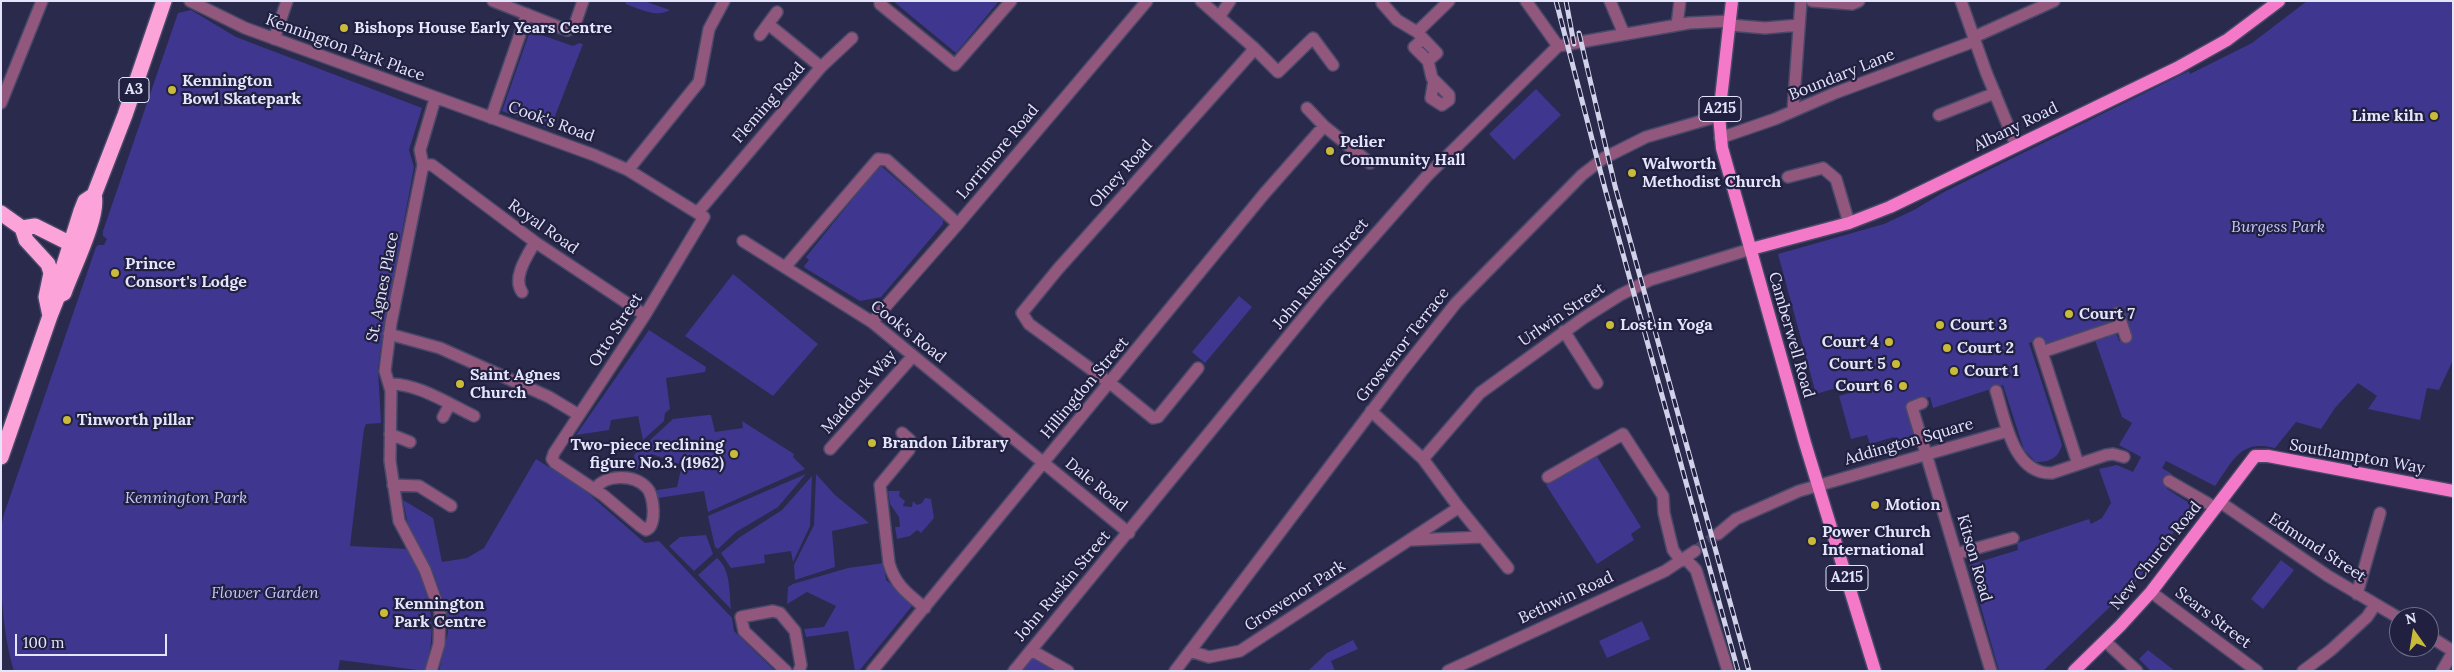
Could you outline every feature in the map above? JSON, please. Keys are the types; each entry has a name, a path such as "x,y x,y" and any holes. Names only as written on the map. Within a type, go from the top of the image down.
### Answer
{"highway":[{"name":"A3","path":"1,457 50,316 58,296 64,293 75,246 97,204 94,195 125,115 164,1"},
{"path":"1,213 22,228 26,240 43,256 50,267 50,281 46,297 50,316"},
{"path":"22,228 35,226 75,246"}],"main road":[{"name":"Camberwell Road","path":"1732,1 1719,116 1720,138 1750,249 1875,671"},
{"name":"Albany Road","path":"1750,249 1849,223 1890,207 2016,144 2177,68 2227,40 2279,1"},
{"name":"Southampton Way","path":"2254,456 2268,456 2453,491"},
{"name":"New Church Road","path":"2074,671 2151,592 2254,456"}],"street":[{"path":"1,103 42,1"},
{"name":"Kennington Park Place","path":"190,1 229,22 491,118"},
{"path":"274,39 287,1"},
{"path":"493,1 567,30 572,30 583,1"},
{"path":"628,170 699,82 709,28 724,1"},
{"path":"880,1 880,4 955,65 1011,1"},
{"name":"Lorrimore Road","path":"872,322 958,224 1147,1"},
{"path":"1202,1 1278,72 1313,38 1333,65"},
{"path":"1219,17 1230,1"},
{"path":"1526,1 1558,46 1677,25 1730,23 1765,28 1799,25"},
{"path":"1610,1 1624,34"},
{"path":"1677,25 1680,1"},
{"path":"1793,111 1802,1"},
{"path":"1812,1 1855,2"},
{"path":"1961,1 1974,39 2016,144"},
{"name":"Boundary Lane","path":"1720,138 1775,119 1974,39 2054,1"},
{"path":"1382,3 1397,20 1420,36 1437,52 1428,61 1434,80"},
{"path":"1420,36 1441,4"},
{"path":"760,35 776,12"},
{"path":"491,118 527,14"},
{"name":"Fleming Road","path":"701,215 821,67 768,24"},
{"path":"821,67 852,38"},
{"name":"John Ruskin Street","path":"1014,671 1129,533 1322,295 1427,176 1558,46"},
{"name":"Olney Road","path":"1110,383 1029,324 1022,313 1030,301 1251,54 1253,47"},
{"path":"1939,115 1995,93"},
{"name":"St. Agnes Place","path":"431,671 439,644 440,612 425,570 399,521 393,485 389,384 385,371 390,334 423,165 420,150 435,99"},
{"path":"1307,108 1324,126 1370,163"},
{"name":"Grosvenor Terrace","path":"1175,671 1371,411 1456,303 1582,175 1604,158 1646,137 1719,116"},
{"name":"Cook's Road","path":"491,118 628,170 701,215"},
{"name":"Hillingdon Street","path":"872,671 1264,194 1324,126"},
{"path":"786,266 878,159 887,160 958,224"},
{"name":"Royal Road","path":"423,165 432,165 535,242 646,315"},
{"path":"1788,177 1823,168 1836,179 1849,223"},
{"name":"Otto Street","path":"595,489 552,459 554,453 646,315 701,215"},
{"name":"Cook's Road","path":"743,241 786,266 872,322 1044,464"},
{"path":"522,292 518,286 518,279 535,242"},
{"name":"Urlwin Street","path":"1423,459 1480,393 1564,331 1635,287 1750,249"},
{"path":"2118,313 2126,337"},
{"path":"2078,464 2040,348 2122,325"},
{"path":"1564,331 1597,383"},
{"path":"390,334 440,348 549,397 579,415"},
{"name":"Maddock Way","path":"830,449 913,356"},
{"path":"1110,383 1152,418 1158,417 1198,368"},
{"path":"389,384 401,384 474,416"},
{"path":"1996,391 2008,431 2018,454 2032,469 2043,473 2052,472 2113,454 2124,457"},
{"name":"Kitson Road","path":"1922,403 1912,407 1991,671"},
{"path":"444,417 450,404"},
{"path":"1371,411 1423,459 1456,505 1508,568"},
{"name":"Addington Square","path":"1819,486 2008,431"},
{"path":"902,433 910,440 909,450 880,485 889,563 892,575 899,586 925,608"},
{"path":"390,434 410,442"},
{"path":"1548,477 1623,434 1663,496 1664,513 1673,550 1696,570 1728,671"},
{"name":"Dale Road","path":"1044,464 1129,533"},
{"path":"622,477 642,484 651,494 654,518 652,525 646,530 595,489 603,481 622,477"},
{"path":"2170,481 2218,505"},
{"path":"393,485 419,486 451,506"},
{"path":"1718,534 1736,519 1762,506 1819,486"},
{"name":"Grosvenor Park","path":"1190,651 1209,657 1240,651 1411,540 1455,510 1456,505"},
{"name":"Edmund Street","path":"2218,505 2389,613"},
{"path":"2357,594 2380,513"},
{"path":"1411,540 1482,537"},
{"path":"1956,554 2014,538"},
{"name":"Bethwin Road","path":"1448,671 1665,572 1695,551"},
{"name":"Sears Street","path":"2151,592 2257,671"},
{"path":"2303,671 2331,650 2367,617 2375,605"},
{"path":"786,671 744,630 741,617 773,611 780,613 795,631 800,665 799,671"},
{"path":"2105,641 2137,671"},
{"path":"2439,643 2453,652 2442,671"},
{"path":"1031,650 1068,671"}],"green space":[{"path":"625,1 644,1 670,10 659,13 648,12 626,4"},
{"path":"893,1 999,1 956,53"},
{"name":"Burgess Park","path":"2307,1 2453,1 2453,360 2439,390 2427,388 2420,420 2368,409 2377,396 2358,383 2335,408 2321,429 2296,422 2275,448 2263,446 2245,449 2233,461 2215,486 2166,461 2162,468 2172,474 2167,489 2194,506 2134,584 2043,671 1999,671 1969,565 2018,550 2017,543 2089,519 2091,524 2102,518 2111,503 2099,469 2117,465 2133,472 2141,457 2119,445 2132,423 2122,417 2095,340 2116,333 2119,341 2132,337 2123,310 2112,313 2114,321 2046,345 2044,338 2029,343 2062,445 2058,454 2052,459 2036,462 2024,450 2003,385 1933,408 1930,397 1907,403 1918,444 1898,449 1894,437 1870,444 1867,435 1851,439 1839,396 1856,391 1853,383 1816,394 1778,254 1884,224 1914,210 1944,192 2189,71 2190,74 2252,43"},
{"name":"Kennington Park","path":"191,10 236,37 422,108 409,150 414,167 381,345 378,369 381,423 366,424 364,429 350,546 407,549 421,579 430,608 431,638 425,671 340,660 338,671 14,671 9,654 2,600 1,527 4,514 96,247 104,245 107,239 103,236 103,231 178,13"},
{"path":"530,31 573,46 579,43 583,44 550,129 502,111"},
{"path":"1536,89 1561,115 1514,160 1489,134"},
{"path":"880,165 943,220 943,224 881,297 860,301 804,266 809,260 806,257"},
{"path":"733,274 818,344 773,396 685,336"},
{"path":"1239,296 1252,307 1205,363 1192,352"},
{"path":"649,330 706,367 705,372 666,378 670,409 665,413 664,421 643,440 638,416 611,420 609,430 576,435"},
{"path":"711,415 715,432 743,428 742,421 794,454 793,457 805,469 708,512 704,491 658,498 657,490 677,487 682,465 652,454 636,470 634,455 673,419"},
{"path":"1596,455 1641,527 1631,534 1634,540 1597,564 1546,485"},
{"path":"536,459 582,488 645,543 659,541 732,618 734,631 775,671 439,671 448,632 445,606 434,574 408,525 403,500 433,518 442,562 467,558 484,548"},
{"path":"806,474 778,507 736,532 718,549 715,547 708,516"},
{"path":"816,474 835,495 869,523 832,531 835,567 795,580 794,565 814,525"},
{"path":"812,476 810,526 793,562 791,551 764,555 765,563 731,568 721,553 740,537 782,510"},
{"path":"888,491 900,491 899,496 905,501 903,506 912,507 913,501 917,505 922,503 925,498 931,499 934,518 921,533 917,530 910,536 897,539 895,527 900,527 899,517 890,504"},
{"path":"706,535 713,554 694,571 669,546 680,537"},
{"path":"717,558 725,568 727,575 731,609 698,575"},
{"path":"2281,560 2294,570 2263,609 2251,599"},
{"path":"884,563 886,580 910,599 912,606 859,671 855,671 848,631 806,637 804,629 824,627 836,606 807,592 787,604 788,587 848,568"},
{"path":"1642,621 1650,639 1607,658 1599,641"},
{"path":"1353,640 1358,649 1331,661 1335,671 1308,671 1327,653"},
{"path":"2148,650 2175,671 2151,671 2139,659"},
{"path":"1032,654 1063,671 1019,671"}],"tunnel":[{"path":"1695,551 1718,534"}],"railway":[{"path":"1556,1 1604,185 1738,671"},
{"path":"1566,1 1574,44"},
{"path":"1579,33 1615,186 1749,671"}],"place":[{"name":"Bishops House Early Years Centre","path":"344,28"},
{"name":"Kennington Bowl Skatepark","path":"172,90"},
{"name":"Lime kiln","path":"2434,116"},
{"name":"Pelier Community Hall","path":"1330,151"},
{"name":"Walworth Methodist Church","path":"1632,173"},
{"name":"Prince Consort's Lodge","path":"115,273"},
{"name":"Court 7","path":"2069,314"},
{"name":"Lost in Yoga","path":"1610,325"},
{"name":"Court 3","path":"1940,325"},
{"name":"Court 4","path":"1889,342"},
{"name":"Court 2","path":"1947,348"},
{"name":"Court 5","path":"1896,364"},
{"name":"Court 1","path":"1954,371"},
{"name":"Saint Agnes Church","path":"460,384"},
{"name":"Court 6","path":"1903,386"},
{"name":"Tinworth pillar","path":"67,420"},
{"name":"Brandon Library","path":"872,443"},
{"name":"Two-piece reclining figure No.3. (1962)","path":"734,454"},
{"name":"Motion","path":"1875,505"},
{"name":"Power Church International","path":"1812,541"},
{"name":"Kennington Park Centre","path":"384,613"}],"park label":[{"name":"Flower Garden","path":"265,593"}]}
